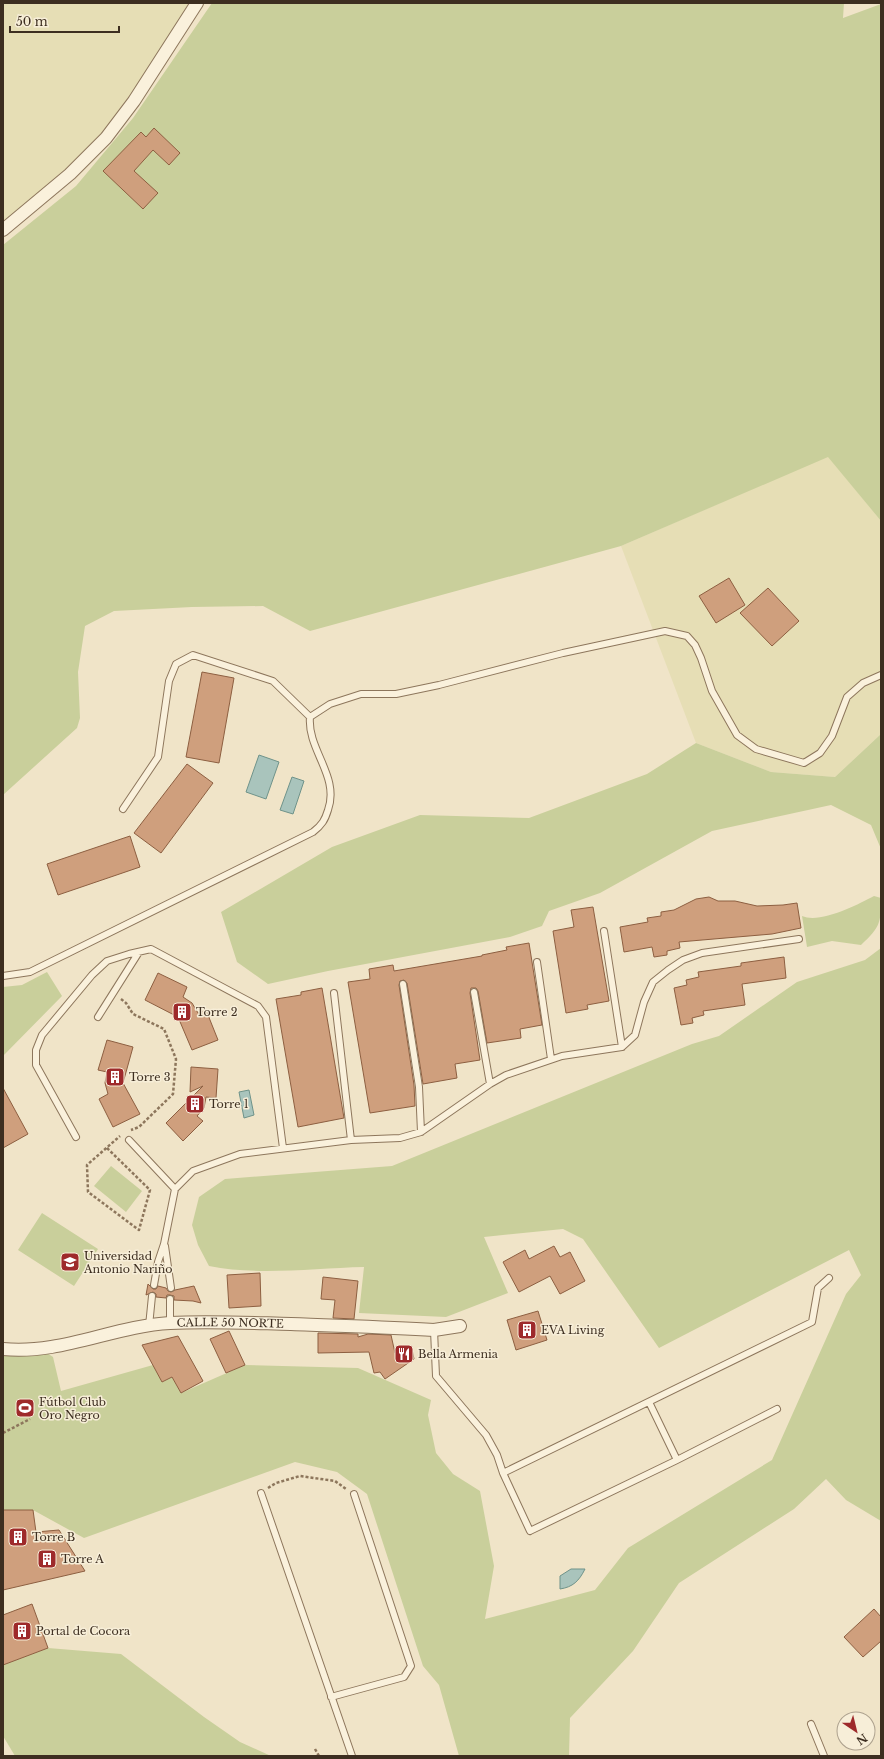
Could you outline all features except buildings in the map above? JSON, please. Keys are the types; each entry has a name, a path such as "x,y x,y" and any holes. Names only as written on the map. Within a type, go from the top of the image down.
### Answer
{"street":[{"path":"3,230 70,174 106,138 134,101 197,3"},
{"name":"CALLE 50 NORTE","path":"3,1349 41,1349 149,1326 170,1323 252,1323 434,1330 460,1326"}],"lane":[{"path":"310,717 330,704 361,694 396,694 563,653 666,631 687,636 695,645 712,691 737,735 756,749 804,763 820,753 832,736 846,697 863,683 881,675"},
{"path":"123,809 158,757 169,681 176,664 193,655 273,681 310,717"},
{"path":"3,976 30,972 313,832 324,823 332,800 330,782 309,729 310,717"},
{"path":"604,931 622,1047"},
{"path":"154,1285 175,1189 193,1171 240,1154 351,1140 400,1138 421,1132 490,1084 506,1075 562,1056 622,1047 635,1035 644,1002 652,982 683,960 702,952 799,939"},
{"path":"76,1137 36,1065 36,1050 42,1035 92,976 107,961 151,949 258,1006 266,1017 283,1148"},
{"path":"98,1017 139,952"},
{"path":"537,962 551,1059"},
{"path":"403,984 419,1086 421,1132"},
{"path":"474,992 490,1084"},
{"path":"334,993 351,1140"},
{"path":"129,1140 175,1189"},
{"path":"164,1244 171,1288"},
{"path":"503,1473 812,1322 818,1288 829,1278"},
{"path":"149,1326 152,1296"},
{"path":"170,1299 170,1323"},
{"path":"434,1330 436,1376 486,1435 497,1455 503,1473 530,1531 677,1460 777,1409"},
{"path":"649,1402 677,1460"},
{"path":"261,1493 352,1756"},
{"path":"331,1697 404,1677 411,1666 354,1494"},
{"path":"811,1724 824,1756"}],"path":[{"path":"3,1433 30,1420"},
{"path":"261,1493 276,1483 300,1476 335,1481 354,1494"},
{"path":"315,1749 319,1756"}],"shaded area":[{"path":"3,3 197,3 106,138 3,230"},
{"path":"828,456 881,521 881,734 835,777 771,772 696,743 621,546"}],"green space":[{"path":"212,3 844,3 843,18 881,4 881,521 828,457 621,546 310,631 263,606 192,607 114,611 85,626 78,672 80,718 77,728 3,795 3,245 76,186 133,118"},
{"path":"881,734 881,849 871,825 831,805 712,831 600,893 549,911 542,926 510,937 328,971 268,984 237,962 221,912 332,847 420,815 529,818 647,774 696,743 771,772 835,777"},
{"path":"874,896 881,898 880,920 876,929 861,945 832,941 807,947 802,916 818,918 828,916"},
{"path":"881,948 881,1521 846,1500 826,1479 794,1509 679,1583 633,1651 570,1718 569,1756 459,1756 439,1685 423,1666 367,1494 337,1472 295,1462 84,1538 33,1510 3,1510 3,1354 41,1349 53,1357 61,1391 153,1365 162,1382 172,1377 181,1393 245,1365 358,1368 431,1400 428,1415 436,1453 453,1474 480,1491 494,1566 485,1619 595,1590 628,1548 772,1460 846,1294 861,1275 849,1250 659,1348 583,1239 563,1229 484,1237 508,1293 446,1317 359,1313 364,1267 286,1271 247,1271 209,1266 198,1245 192,1225 199,1197 225,1179 392,1166 692,1044 719,1036 797,982 865,960"},
{"path":"47,972 62,996 3,1056 3,987 22,985"},
{"path":"111,1166 142,1191 126,1212 94,1186"},
{"path":"42,1213 98,1249 74,1286 18,1250"},
{"path":"48,1648 121,1654 204,1717 240,1742 271,1756 15,1756 3,1736 3,1665"}],"water":[{"path":"259,755 279,762 266,799 246,792"},
{"path":"292,777 304,781 293,814 280,810"},
{"path":"249,1090 254,1115 244,1118 239,1092"},
{"path":"571,1569 585,1569 575,1583 569,1587 560,1589 560,1576"}],"place":[{"name":"Torre 2","path":"182,1012"},
{"name":"Torre 3","path":"115,1077"},
{"name":"Torre 1","path":"195,1104"},
{"name":"Universidad Antonio Nariño","path":"70,1262"},
{"name":"EVA Living","path":"527,1330"},
{"name":"Bella Armenia","path":"404,1354"},
{"name":"Fútbol Club Oro Negro","path":"25,1408"},
{"name":"Torre B","path":"18,1537"},
{"name":"Torre A","path":"47,1559"},
{"name":"Portal de Cocora","path":"22,1631"}]}
